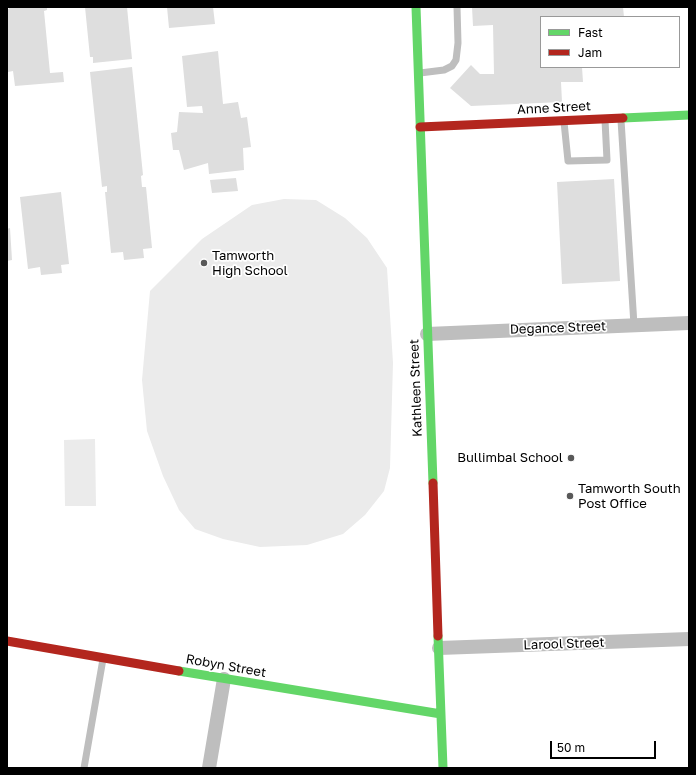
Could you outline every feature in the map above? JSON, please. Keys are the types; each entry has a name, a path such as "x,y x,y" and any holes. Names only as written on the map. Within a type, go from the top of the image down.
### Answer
{"street":[{"name":"Kathleen Street","path":"416,7 443,768"},
{"name":"Anne Street","path":"420,126 689,115"},
{"name":"Degance Street","path":"427,334 689,324"},
{"name":"Larool Street","path":"439,648 689,639"},
{"name":"Robyn Street","path":"7,641 224,679 441,714"},
{"path":"209,768 224,679"}],"lane":[{"path":"418,73 444,70 452,66 456,60 458,43 457,7"},
{"path":"564,121 568,161 607,160 605,118"},
{"path":"621,118 634,325"},
{"path":"84,768 103,657"}],"shaded area":[{"path":"284,199 316,200 345,218 367,238 387,268 393,363 390,468 384,491 365,515 343,534 307,545 260,547 223,539 195,529 179,510 163,476 147,431 142,380 150,291 202,239 252,205"},
{"path":"95,439 96,506 65,506 64,440"}],"building":[{"path":"9,7 47,7 47,10 44,11 50,73 63,72 64,82 15,86 13,71 8,72 7,65 7,9 9,9"},
{"path":"85,7 127,7 132,59 93,63 93,57 90,57"},
{"path":"167,7 213,7 215,24 169,28"},
{"path":"472,7 623,7 624,16 540,16 540,68 582,68 583,82 561,82 562,102 471,106 450,88 471,65 480,74 494,74 493,25 473,26"},
{"path":"218,51 223,104 238,102 241,118 247,117 251,147 243,148 244,170 209,174 208,163 184,170 179,150 173,150 171,133 177,132 179,112 203,113 202,106 187,107 182,56"},
{"path":"132,67 143,175 141,176 142,187 146,187 152,248 143,249 144,258 124,260 123,252 111,253 105,192 107,192 107,186 102,187 90,72"},
{"path":"236,178 238,191 212,193 210,180"},
{"path":"614,179 620,281 562,284 557,182"},
{"path":"61,192 69,264 61,265 62,273 41,275 40,267 28,269 20,197"},
{"path":"10,228 12,260 7,261 7,229"}],"traffic: fast":[{"path":"416,7 433,483"},
{"path":"623,118 689,115"},
{"path":"438,636 443,768"},
{"path":"179,671 441,714"}],"traffic: jam":[{"path":"420,127 623,118"},
{"path":"433,483 438,636"},
{"path":"7,641 179,671"}],"place":[{"name":"Tamworth High School","path":"204,263"},
{"name":"Bullimbal School","path":"571,458"},
{"name":"Tamworth South Post Office","path":"570,496"}]}
